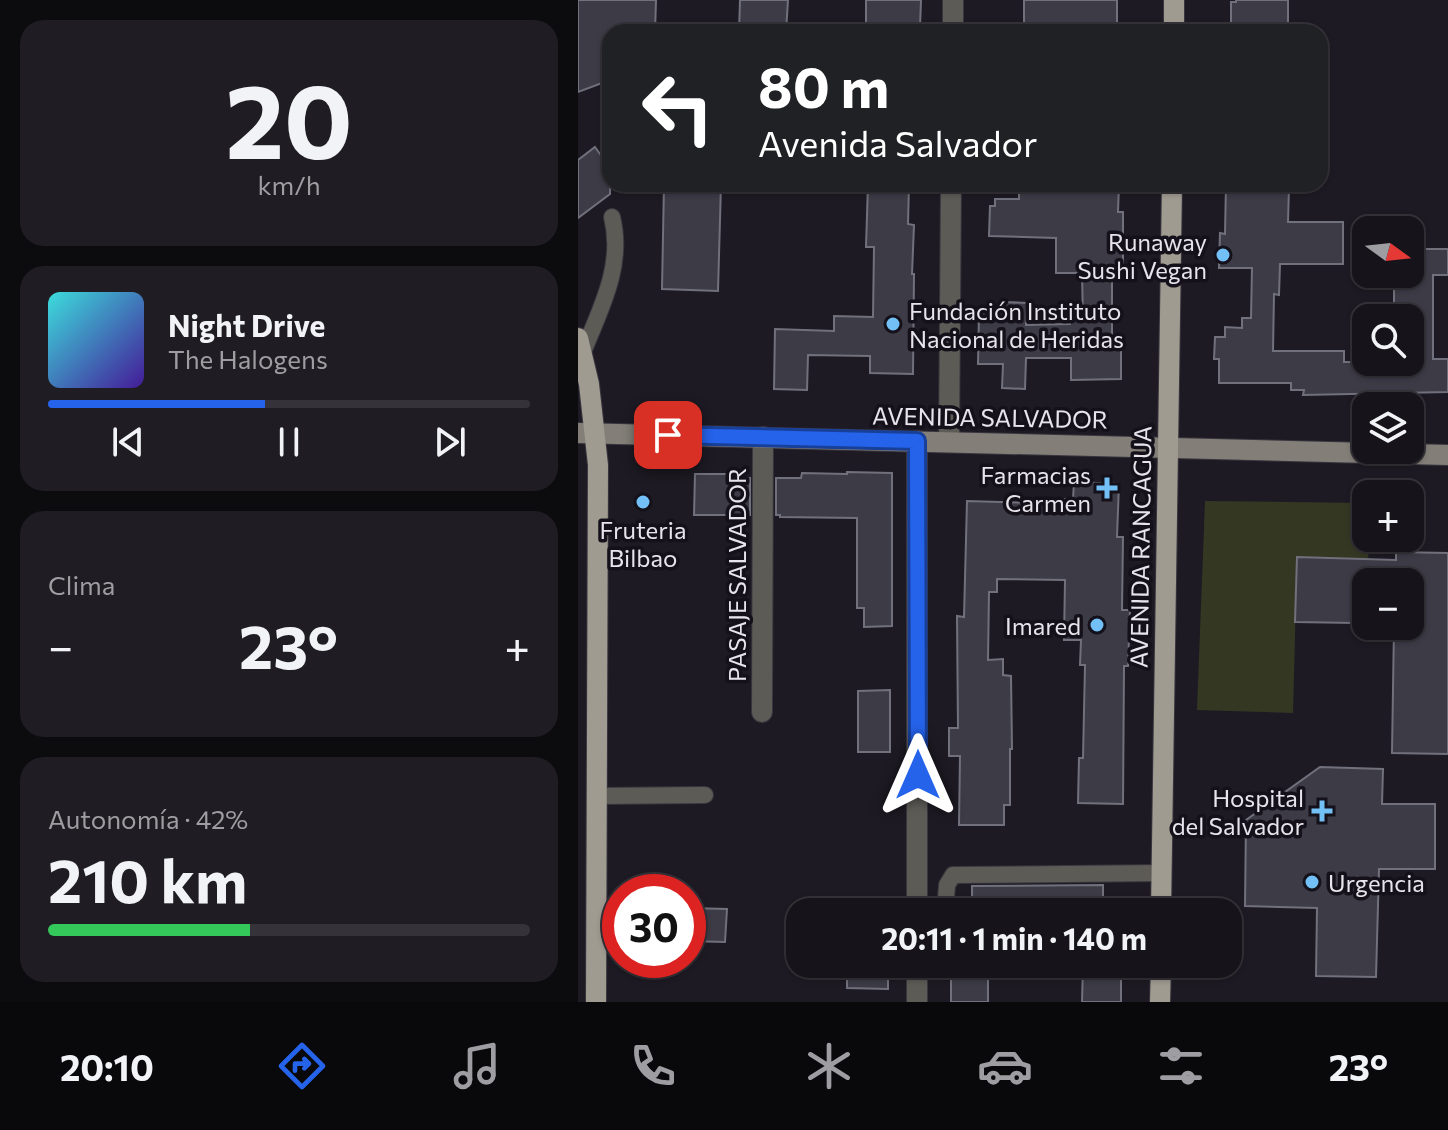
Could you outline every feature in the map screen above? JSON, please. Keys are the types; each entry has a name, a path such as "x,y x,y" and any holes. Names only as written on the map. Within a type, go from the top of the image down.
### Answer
{"main road":[{"path":"1174,0 1174,24"},
{"name":"AVENIDA RANCAGUA","path":"1161,898 1172,192"},
{"path":"580,345 589,384 587,433 598,465 596,1002"},
{"name":"AVENIDA SALVADOR","path":"587,433 1448,455"},
{"path":"1160,1002 1161,978"}],"street":[{"path":"953,0 953,24"},
{"path":"949,442 951,192"},
{"name":"PASAJE SALVADOR","path":"762,712 763,437"},
{"path":"917,441 917,898"},
{"path":"917,978 917,1002"}],"lane":[{"path":"580,345 603,304 612,275 616,242 612,217"},
{"path":"597,796 705,795"},
{"path":"946,898 947,885 953,875 1162,873"}],"green space":[{"path":"1205,501 1352,503 1352,552 1369,552 1368,568 1297,558 1293,713 1197,710"}],"building":[{"path":"578,0 656,0 655,24 602,24 602,83 578,92"},
{"path":"740,0 788,0 786,24 739,24"},
{"path":"866,0 921,0 920,24 866,24"},
{"path":"1024,0 1117,0 1117,24 1024,24"},
{"path":"1288,0 1288,24 1231,24 1231,2"},
{"path":"595,147 602,157 602,192 610,194 578,218 578,160"},
{"path":"664,192 721,192 718,291 662,289"},
{"path":"868,192 909,192 908,224 914,225 913,374 870,373 870,356 808,355 807,390 774,389 775,329 834,331 834,316 873,317 874,247 866,247"},
{"path":"1019,192 1119,192 1118,212 1123,212 1123,274 1112,273 1112,339 1121,339 1121,379 1071,380 1071,358 1026,358 1025,389 1002,388 1003,364 978,364 979,312 1002,312 1003,302 1027,303 1026,325 1070,324 1070,320 1083,320 1082,273 1056,273 1056,238 989,236 990,206 995,206 995,199 1019,199"},
{"path":"1226,192 1289,192 1288,222 1343,222 1343,264 1280,264 1279,295 1274,294 1273,351 1344,351 1344,362 1352,362 1352,376 1424,376 1424,304 1394,304 1394,288 1424,288 1424,249 1448,249 1448,275 1433,275 1433,359 1448,359 1448,392 1303,395 1304,390 1291,390 1291,383 1219,383 1219,359 1214,359 1215,337 1225,337 1225,327 1242,328 1242,318 1251,318 1252,268 1219,268 1220,233 1225,234"},
{"path":"802,473 892,473 892,626 864,627 864,608 857,608 857,518 776,515 776,478 801,478"},
{"path":"695,474 729,474 729,479 750,478 750,515 694,515"},
{"path":"1074,482 1119,484 1117,537 1123,537 1122,610 1130,610 1128,666 1124,666 1123,804 1078,803 1079,758 1083,758 1085,665 1080,665 1081,640 1064,640 1065,580 997,579 997,592 989,592 988,660 1003,659 1003,675 1011,676 1010,805 1004,805 1004,825 959,825 960,756 949,756 949,728 958,728 957,616 964,617 967,501 1034,503 1034,499 1073,499"},
{"path":"1396,552 1448,553 1448,754 1392,753 1394,640 1424,640 1424,568 1352,568 1352,623 1295,622 1297,557 1396,560"},
{"path":"890,690 890,752 858,752 858,691"},
{"name":"Urgencia","path":"1320,767 1383,769 1382,804 1435,804 1435,869 1379,869 1376,977 1316,976 1317,908 1245,906 1246,820"},
{"path":"1103,885 1103,898 972,898 972,886"},
{"path":"706,908 727,909 725,942 706,941"},
{"path":"847,978 888,978 888,989 847,988"},
{"path":"951,978 988,978 988,1002 951,1002"},
{"path":"1083,978 1121,978 1121,1002 1082,1002"}],"place":[{"name":"Runaway Sushi Vegan","path":"1223,255"},
{"name":"Fundación Instituto Nacional de Heridas","path":"893,324"},
{"name":"Farmacias Carmen","path":"1107,488"},
{"name":"Fruteria Bilbao","path":"643,502"},
{"name":"Imared","path":"1097,625"},
{"name":"Hospital del Salvador","path":"1322,811"},
{"name":"Urgencia","path":"1312,882"}],"route":[{"path":"668,435 917,441 918,775"}]}
